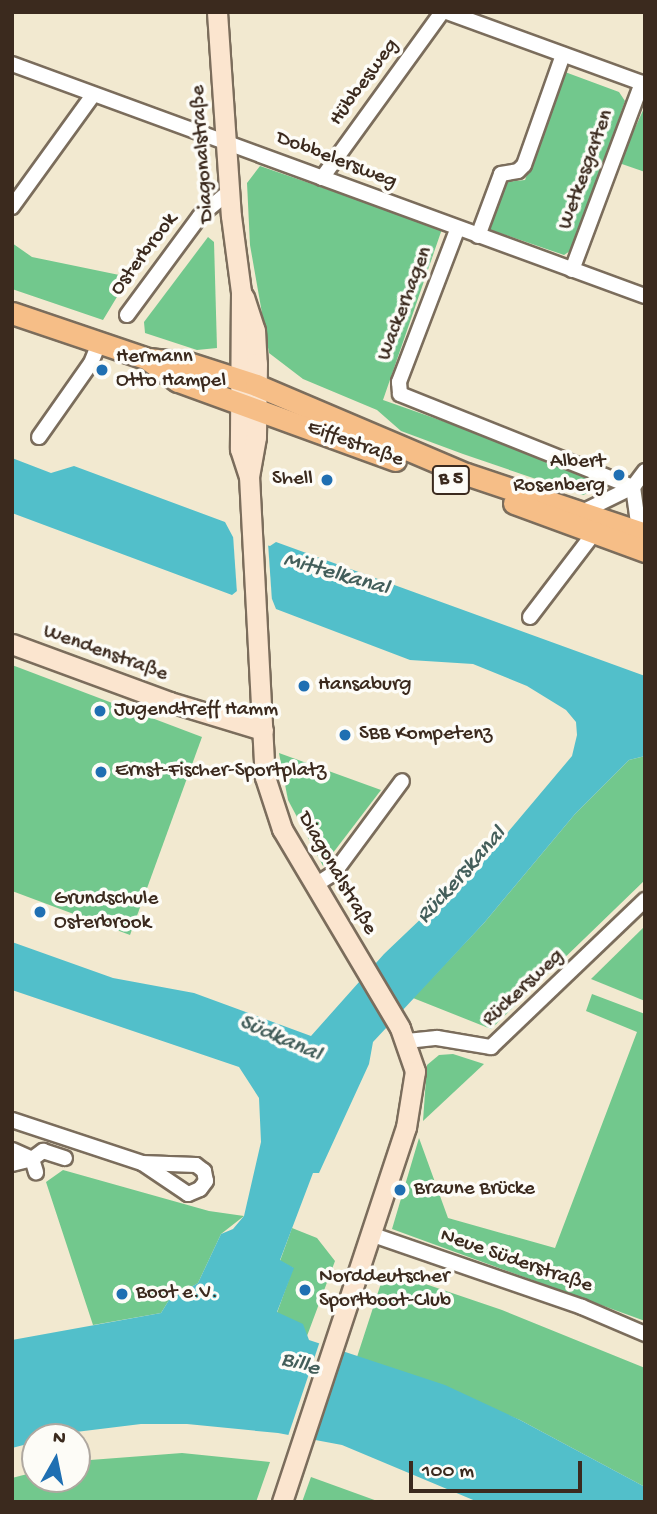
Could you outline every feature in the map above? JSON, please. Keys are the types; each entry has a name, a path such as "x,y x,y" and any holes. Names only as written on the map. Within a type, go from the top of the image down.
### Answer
{"main road":[{"name":"Eiffestraße","path":"12,313 148,359 188,363 248,383 466,474 584,512 643,540"},
{"name":"Eiffestraße","path":"148,359 178,381 594,533 643,540"}],"street":[{"name":"Diagonalstraße","path":"217,12 229,192 241,292 255,330 248,383 248,406 240,449 249,476 265,777 272,807 314,886 395,1018 407,1041 415,1070 410,1109 370,1234"},
{"path":"445,12 643,84"},
{"name":"Hübbesweg","path":"323,178 445,12"},
{"path":"478,236 501,174 518,171 524,164 564,55"},
{"name":"Dobbelersweg","path":"12,64 457,230 645,296"},
{"name":"Wetkesgarten","path":"572,270 643,84"},
{"path":"12,207 93,95"},
{"name":"Osterbrook","path":"127,315 200,216 229,192"},
{"name":"Wackerhagen","path":"457,230 398,382 400,394 410,402 633,487"},
{"path":"39,438 91,363 99,343"},
{"path":"584,512 633,487 645,471"},
{"path":"633,487 643,540"},
{"path":"530,617 594,533"},
{"name":"Wendenstraße","path":"12,644 170,702 263,730"},
{"path":"314,886 334,873 402,781"},
{"name":"Rückersweg","path":"407,1041 437,1038 484,1048 497,1044 645,900"},
{"path":"12,1120 142,1163"},
{"path":"12,1150 65,1158"},
{"path":"12,1164 40,1155"},
{"path":"282,1502 370,1234"},
{"name":"Neue Süderstraße","path":"370,1234 582,1307 645,1335"}],"green space":[{"path":"565,72 619,92 625,101 573,249 564,255 488,229 506,182 525,180"},
{"path":"645,106 645,172 619,163"},
{"path":"260,166 442,229 383,400 616,482 583,495 401,431 377,410 303,379 269,353 250,245 247,183"},
{"path":"208,237 214,242 217,348 197,350 145,333 144,322"},
{"path":"12,243 32,257 129,277 103,320 12,289"},
{"name":"Ernst-Fischer-Sportplatz","path":"12,665 202,737 130,935 12,891"},
{"path":"279,753 381,790 323,866 288,800"},
{"path":"645,756 645,880 491,1029 413,998 484,923 575,814 629,760"},
{"path":"645,926 645,1001 591,979"},
{"path":"592,994 645,1014 645,1321 392,1229 419,1138 448,1218 555,1248 637,1032 586,1011"},
{"path":"453,1054 484,1064 423,1121 427,1065 439,1055"},
{"path":"63,1170 209,1211 244,1216 221,1234 198,1283 169,1300 161,1313 93,1325 46,1182"},
{"name":"Norddeutscher Sportboot-Club","path":"292,1228 317,1238 335,1261 307,1336 277,1313 293,1268 280,1261"},
{"path":"393,1273 502,1310 645,1368 645,1487 520,1420 357,1357 383,1277"},
{"path":"182,1453 270,1462 256,1502 12,1502 12,1478 21,1476 21,1493 91,1493 91,1460"},
{"path":"311,1477 380,1502 302,1502"}],"water":[{"path":"12,458 51,473 74,466 225,522 233,537 270,546 276,542 645,676 645,756 629,760 575,814 484,923 373,1042 369,1064 319,1173 313,1173 280,1260 294,1268 277,1312 303,1324 309,1340 445,1385 520,1420 645,1487 645,1502 478,1502 342,1445 278,1433 187,1424 141,1424 91,1430 91,1423 21,1423 21,1446 12,1448 12,1340 161,1313 169,1300 198,1283 221,1234 233,1229 244,1216 261,1142 259,1098 239,1067 12,990 12,942 113,978 194,993 311,1036 384,954 492,851 572,756 577,735 576,722 566,710 527,686 473,664 410,660 276,609 272,599 237,591 232,595 12,513"}],"pier":[{"path":"233,535 268,543 272,601 237,593"},
{"path":"320,1341 345,1349 313,1443 287,1439"}],"place":[{"name":"Hermann Otto Hampel","path":"102,370"},
{"name":"Albert Rosenberg","path":"619,475"},
{"name":"Shell","path":"327,480"},
{"name":"Hansaburg","path":"304,686"},
{"name":"Jugendtreff Hamm","path":"100,711"},
{"name":"SBB Kompetenz","path":"345,735"},
{"name":"Ernst-Fischer-Sportplatz","path":"101,772"},
{"name":"Grundschule Osterbrook","path":"40,912"},
{"name":"Braune Brücke","path":"400,1190"},
{"name":"Norddeutscher Sportboot-Club","path":"305,1290"},
{"name":"Boot e.V.","path":"122,1294"}],"water label":[{"name":"Mittelkanal","path":"336,575"},
{"name":"Rückerskanal","path":"462,876"},
{"name":"Südkanal","path":"280,1039"},
{"name":"Bille","path":"300,1365"}]}
